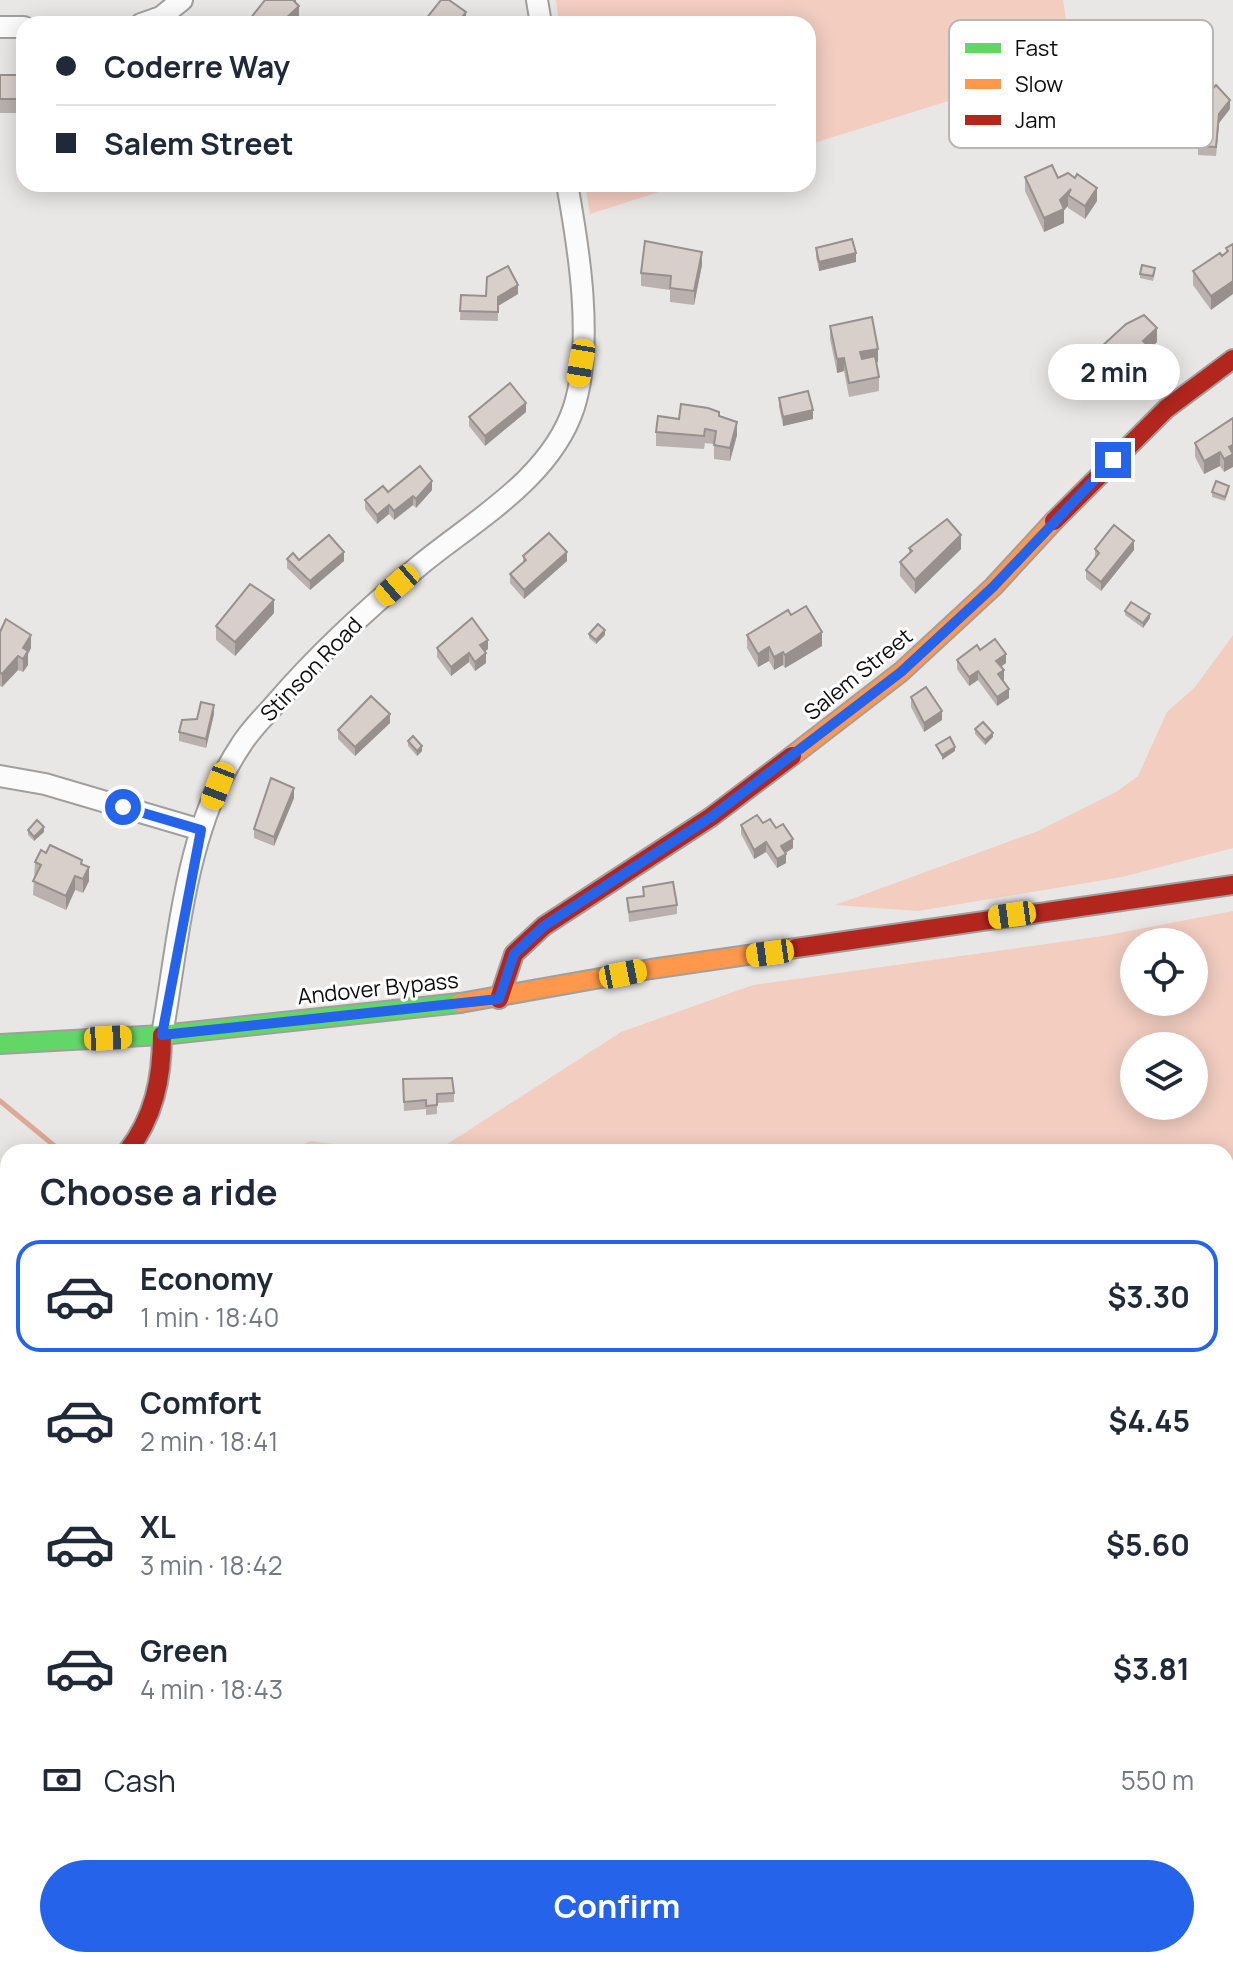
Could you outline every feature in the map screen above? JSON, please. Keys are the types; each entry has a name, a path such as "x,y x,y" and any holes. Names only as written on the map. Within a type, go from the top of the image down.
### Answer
{"main road":[{"name":"Salem Street","path":"499,999 514,954 544,926 711,817 901,672 993,587 1076,497 1166,409 1233,359"},
{"name":"Andover Bypass","path":"0,1044 162,1035 499,999 651,969 1233,885"},
{"path":"132,1144 148,1117 158,1089 163,1068 162,1035"}],"street":[{"path":"162,16 182,0"},
{"name":"Stinson Road","path":"162,1035 201,830 218,786 241,744 331,642 505,497 548,458 563,433 574,405 581,363 582,307 568,192"},
{"path":"0,776 45,784 201,830"}],"shaded area":[{"path":"556,0 1063,0 1066,20 949,20 949,101 816,142 816,16 558,16"},
{"path":"586,192 659,192 590,214"},
{"path":"1233,635 1233,848 1122,877 918,911 835,905 1038,831 1116,792 1138,776 1167,712 1195,687"},
{"path":"1233,911 1233,1144 447,1144 621,1032 753,985 1120,933 1120,1016 1208,1016 1208,928 1145,928"},
{"path":"310,1141 333,1144 304,1144"}],"building":[{"path":"265,0 293,0 299,6 288,16 252,16"},
{"path":"441,0 449,0 466,12 463,16 428,16"},
{"path":"0,75 16,75 16,99 0,99"},
{"path":"1216,85 1230,100 1219,114 1216,147 1213,147 1213,88"},
{"path":"1052,165 1058,178 1068,173 1075,178 1077,174 1097,188 1085,206 1068,195 1071,189 1060,200 1064,209 1044,218 1025,177"},
{"path":"852,239 856,253 819,262 816,248"},
{"path":"645,241 702,252 694,291 670,288 671,276 641,273"},
{"path":"1233,244 1233,281 1211,296 1193,271 1220,253 1222,256 1228,251 1226,248"},
{"path":"1142,265 1155,268 1153,276 1140,274"},
{"path":"508,266 518,285 498,297 498,312 460,311 461,295 486,296 487,277"},
{"path":"1144,315 1157,328 1143,341 1146,344 1120,369 1114,362 1106,369 1098,360 1106,352 1101,347 1126,324"},
{"path":"872,317 878,349 860,352 862,359 875,356 879,377 849,383 844,358 837,359 830,326"},
{"path":"510,383 526,403 485,436 469,417"},
{"path":"808,391 813,410 783,417 779,398"},
{"path":"681,404 708,408 719,412 719,416 737,422 730,448 714,445 716,431 705,429 704,436 656,432 658,416 679,419"},
{"path":"1233,418 1233,445 1229,447 1233,454 1224,459 1220,452 1204,461 1195,443"},
{"path":"420,466 432,481 416,499 413,496 394,511 389,505 377,515 365,500 383,486 388,492"},
{"path":"1216,481 1229,486 1225,497 1212,492"},
{"path":"947,519 961,535 915,580 900,562 912,551 909,548"},
{"path":"1114,525 1134,541 1101,582 1086,570 1099,553 1095,549"},
{"path":"549,533 567,552 524,590 510,574 526,560 523,556"},
{"path":"329,535 344,552 310,581 287,559 293,553 299,560"},
{"path":"250,584 274,600 235,642 216,626"},
{"path":"1131,602 1150,614 1143,623 1125,611"},
{"path":"806,606 822,632 785,655 783,652 774,657 769,647 758,654 747,635 788,610 791,615"},
{"path":"472,618 488,640 480,645 486,653 475,662 469,653 451,667 437,648"},
{"path":"6,619 31,635 23,648 28,651 23,659 18,656 2,674 0,632"},
{"path":"598,624 605,630 596,640 589,634"},
{"path":"995,639 1006,654 996,661 1004,670 998,674 1009,689 997,697 978,671 969,677 957,660 977,645 980,650"},
{"path":"926,687 942,711 924,723 911,697"},
{"path":"371,696 390,714 355,747 338,730"},
{"path":"201,702 214,705 206,739 179,732 182,720 197,719"},
{"path":"983,722 993,733 985,740 975,729"},
{"path":"413,736 422,746 417,751 408,741"},
{"path":"950,737 955,747 942,755 936,745"},
{"path":"271,778 294,788 274,837 254,829"},
{"path":"757,815 763,823 770,819 776,828 783,824 793,839 781,846 786,854 777,859 766,842 754,850 741,825"},
{"path":"37,820 44,827 34,837 28,830"},
{"path":"50,845 82,860 81,864 89,867 83,879 75,876 66,896 33,881 41,865 35,862 41,850 46,853"},
{"path":"673,882 677,905 629,912 627,898 644,896 643,887"},
{"path":"452,1078 454,1093 437,1094 437,1105 426,1106 426,1100 404,1102 403,1079"}],"waterway":[{"path":"0,1101 52,1144"}],"traffic: fast":[{"path":"0,1044 162,1035 460,1003"}],"traffic: slow":[{"path":"792,756 901,672 993,587 1054,521"},
{"path":"460,1003 651,969 796,948"}],"traffic: jam":[{"path":"1054,521 1166,409 1233,359"},
{"path":"499,999 514,954 544,926 711,817 792,756"},
{"path":"796,948 1233,885"},
{"path":"133,1144 155,1097 162,1035"}],"route":[{"path":"123,807 201,830 162,1035 499,999 514,954 544,926 576,902 711,817 901,672 993,587 1113,460"}]}
